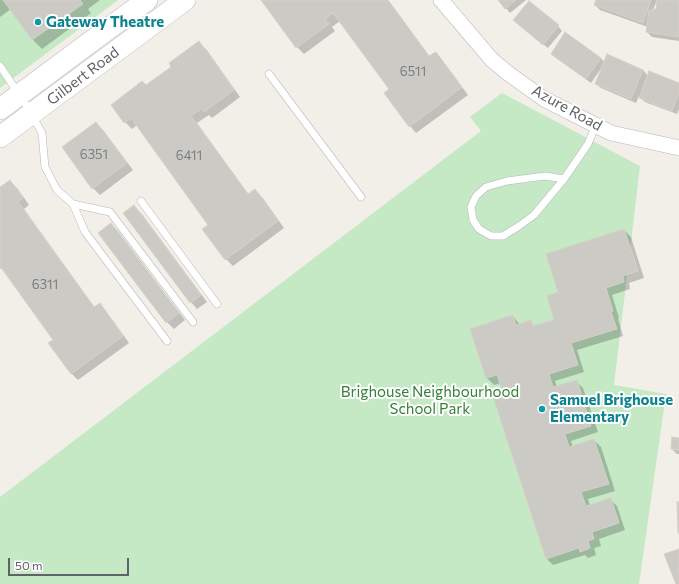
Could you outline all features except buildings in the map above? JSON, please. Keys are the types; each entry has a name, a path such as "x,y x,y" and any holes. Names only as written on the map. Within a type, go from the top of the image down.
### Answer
{"main road":[{"name":"Gilbert Road","path":"0,109 147,0"},
{"name":"Gilbert Road","path":"0,137 185,0"}],"street":[{"name":"Azure Road","path":"441,0 492,60 544,99 611,133 679,148"}],"lane":[{"path":"0,66 20,94 42,133 45,167 57,190 73,204 85,232 167,341"},
{"path":"270,74 361,197"},
{"path":"564,179 545,176 507,181 486,187 476,196 471,207 473,220 480,229 490,236 503,236 520,226 534,215 564,179 588,144 596,125"},
{"path":"141,200 217,304"},
{"path":"73,204 110,212 193,322"}],"green space":[{"path":"0,0 118,0 0,88"},
{"name":"Brighouse Neighbourhood School Park","path":"502,93 640,166 614,385 666,394 639,584 0,584 0,497 481,131 470,117"}],"place":[{"name":"Gateway Theatre","path":"38,22"},
{"name":"Samuel Brighouse Elementary","path":"542,409"}]}
